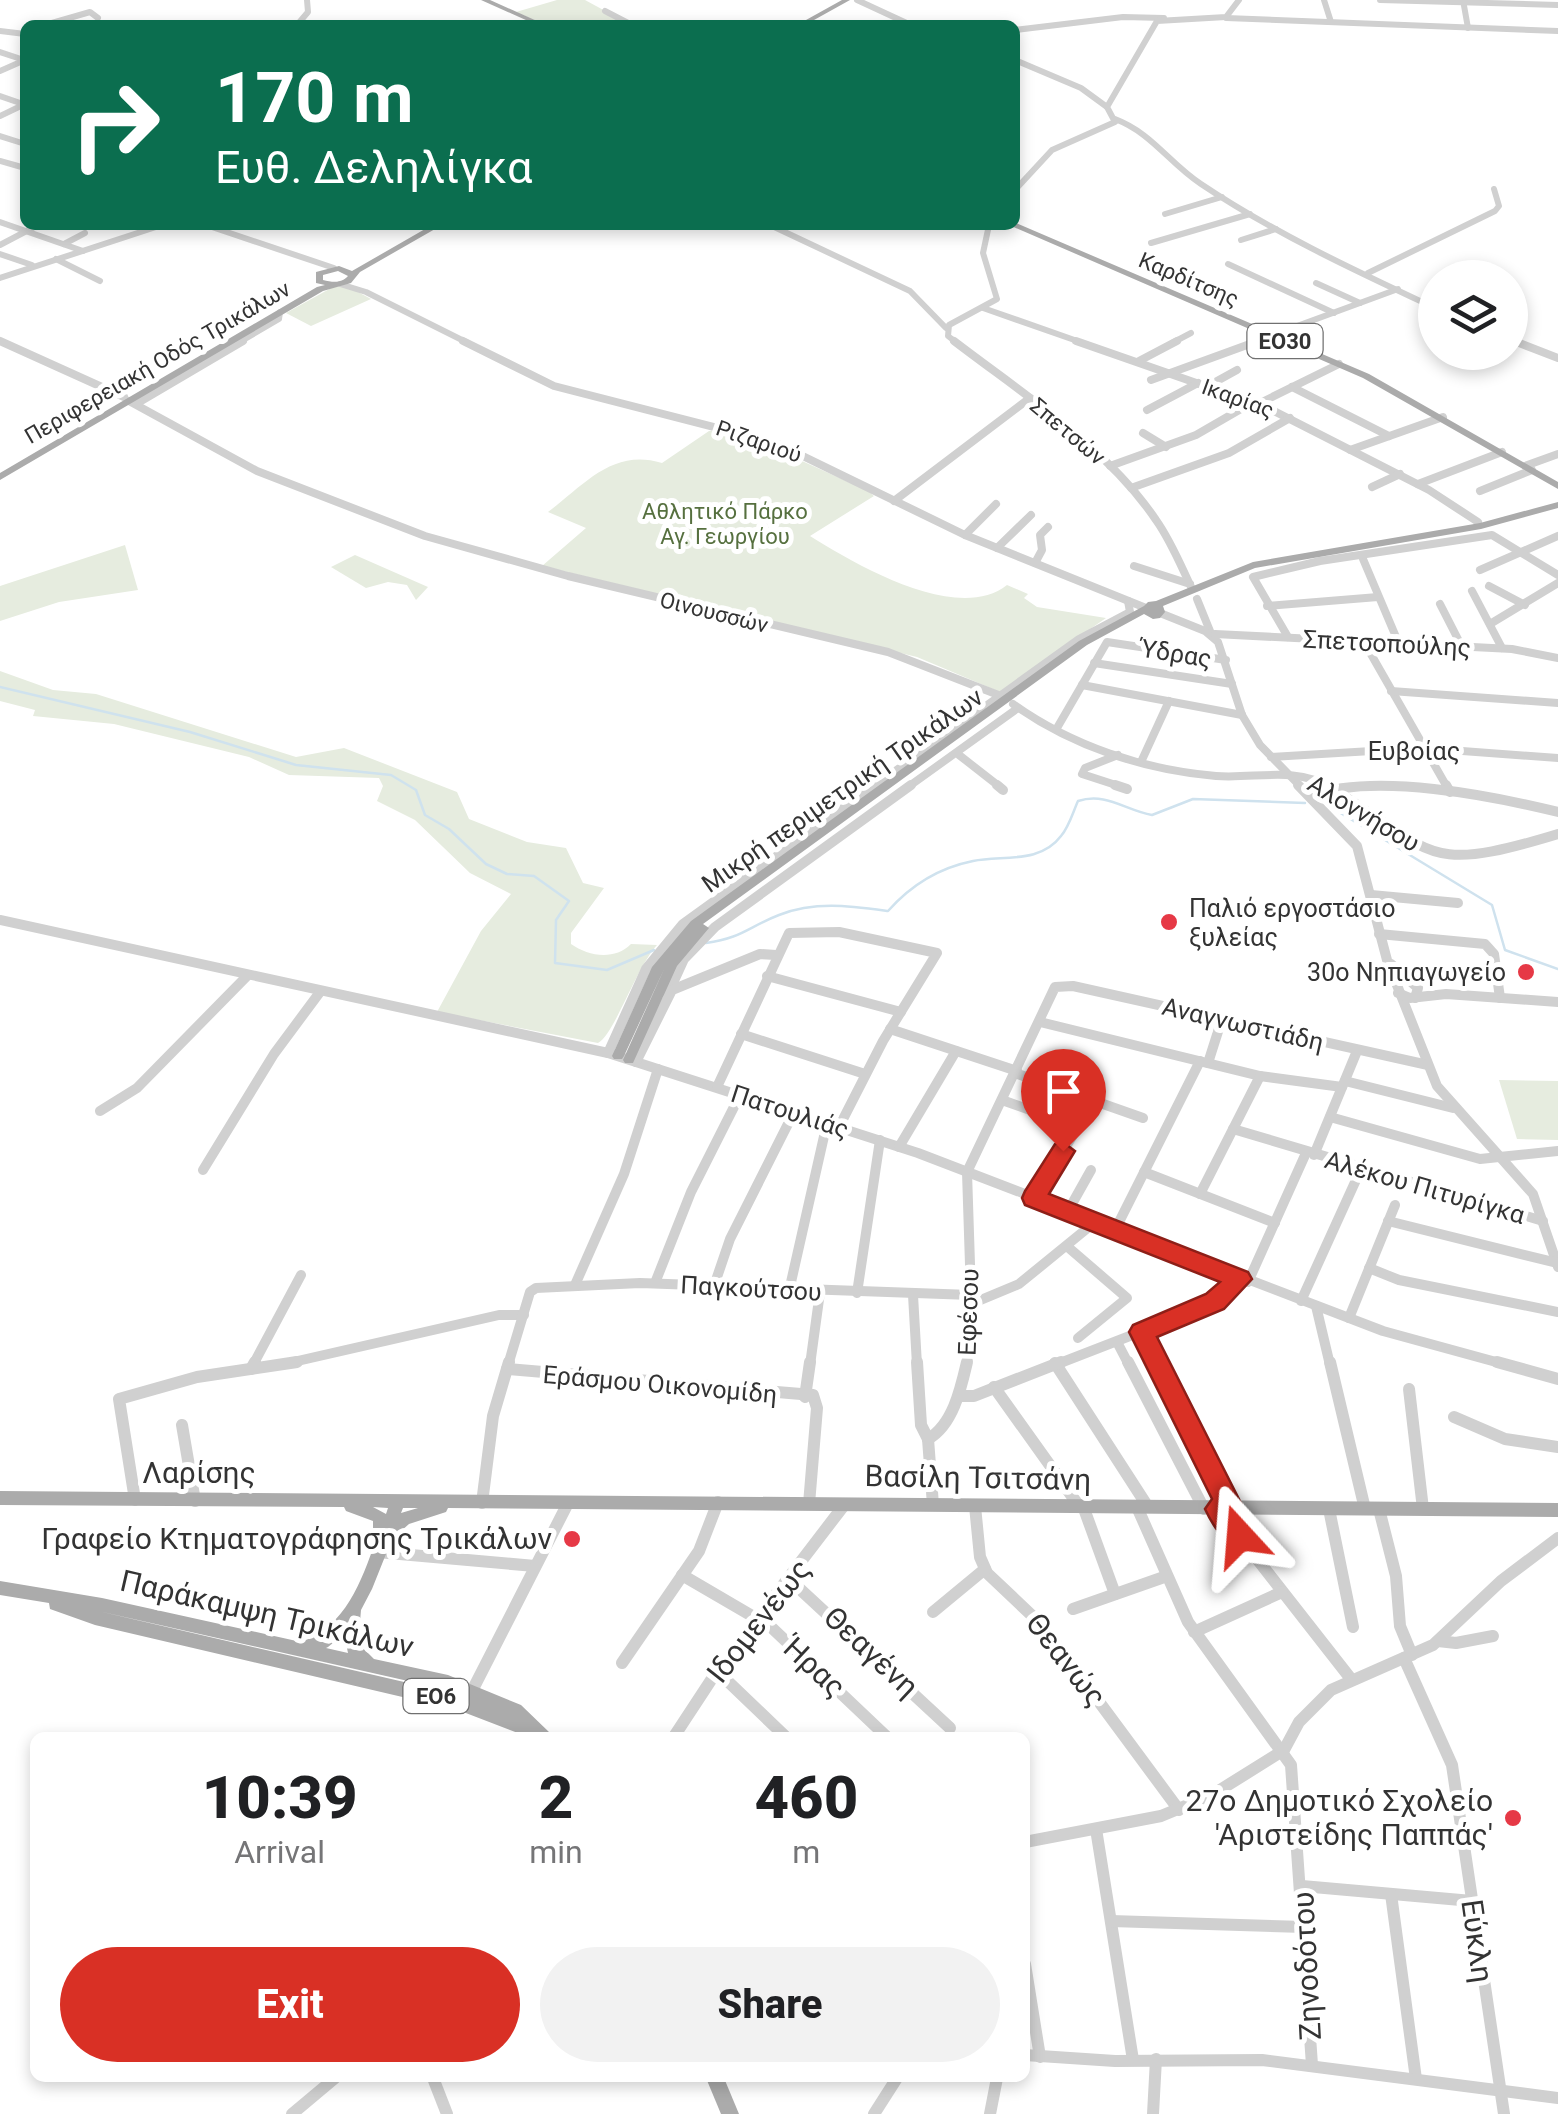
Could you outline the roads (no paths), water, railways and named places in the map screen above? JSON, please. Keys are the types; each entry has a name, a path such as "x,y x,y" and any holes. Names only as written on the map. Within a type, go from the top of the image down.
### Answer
{"main road":[{"path":"484,0 530,20"},
{"path":"809,20 847,0"},
{"path":"818,20 856,0"},
{"name":"Καρδίτσης","path":"1020,228 1339,364 1443,417 1558,486"},
{"path":"337,268 417,230"},
{"path":"337,268 353,276 430,230"},
{"name":"Περιφερειακή Οδός Τρικάλων","path":"130,401 337,268"},
{"path":"319,276 337,284"},
{"name":"Περιφερειακή Οδός Τρικάλων","path":"0,473 280,312 353,276"},
{"name":"Μικρή περιμετρική Τρικάλων","path":"623,1058 672,964 700,931 1017,707 1098,642 1193,591 1277,559 1482,526 1558,508"},
{"name":"Μικρή περιμετρική Τρικάλων","path":"623,1058 658,966 695,924 1083,643 1206,588 1262,568 1487,531 1558,508"},
{"name":"Λαρίσης","path":"0,1498 398,1502"},
{"path":"336,1502 380,1517 383,1523 377,1552"},
{"path":"330,1665 398,1502"},
{"name":"Βασίλη Τσιτσάνη","path":"398,1502 1558,1510"},
{"path":"377,1552 404,1519 475,1503"},
{"name":"Παράκαμψη Τρικάλων","path":"0,1588 102,1605 298,1650 330,1665 370,1666 472,1691 515,1710 537,1732"},
{"name":"Παράκαμψη Τρικάλων","path":"30,1595 96,1618 330,1665 458,1702 533,1732"},
{"path":"298,1650 323,1644 346,1627"},
{"path":"346,1627 353,1651 370,1666"},
{"path":"717,2082 730,2114"}],"street":[{"path":"856,0 900,20"},
{"path":"1225,18 1239,0"},
{"path":"1324,0 1331,22"},
{"path":"1380,0 1558,5"},
{"path":"1463,0 1468,28"},
{"path":"605,11 622,20"},
{"path":"62,20 90,12 98,18"},
{"path":"1020,29 1123,17 1558,31"},
{"path":"1106,107 1156,23 1165,18"},
{"path":"1020,62 1080,88 1116,119 1159,143 1190,177 1250,214 1418,299"},
{"path":"1020,185 1054,148 1116,119"},
{"path":"1368,273 1496,212 1500,206 1494,189"},
{"path":"1165,214 1222,197"},
{"path":"1151,243 1250,214"},
{"path":"1241,240 1277,228"},
{"path":"23,230 84,251"},
{"path":"0,278 147,230"},
{"path":"220,230 306,262 337,268"},
{"name":"Σπετσών","path":"781,230 910,291 946,328 952,340 1030,398 1110,466 1158,522 1226,660 1242,715 1270,757 1357,846 1387,960 1428,1065 1453,1108 1533,1194 1557,1265"},
{"path":"946,328 998,296 983,253 987,230"},
{"path":"0,244 26,231"},
{"path":"64,244 85,233"},
{"path":"0,254 32,265"},
{"path":"55,258 100,281"},
{"path":"306,262 319,276"},
{"path":"1228,264 1334,313"},
{"name":"Ριζαριού","path":"353,276 366,292"},
{"path":"1316,283 1360,304"},
{"name":"Ριζαριού","path":"337,284 366,292 554,386 762,438 965,534 1213,635"},
{"path":"1151,380 1398,289"},
{"name":"Ικαρίας","path":"983,308 1256,403 1400,474 1478,522"},
{"path":"1139,361 1192,333"},
{"name":"Οινουσσών","path":"0,340 130,401 257,472 424,536 568,576 898,655 1001,696"},
{"path":"1528,346 1558,358"},
{"path":"1110,466 1210,428 1339,364"},
{"path":"1208,386 1236,370"},
{"path":"1147,410 1198,383"},
{"path":"1292,388 1389,436"},
{"path":"894,501 952,453 1030,398"},
{"path":"1350,450 1443,417"},
{"path":"1131,488 1238,450 1290,418"},
{"path":"1143,432 1166,446"},
{"path":"1418,484 1502,452"},
{"path":"1480,491 1558,454"},
{"path":"1372,487 1400,474"},
{"path":"965,534 996,504"},
{"path":"998,548 1031,514"},
{"path":"1035,563 1042,550 1040,535 1048,527"},
{"path":"1288,637 1252,578 1320,561 1492,535 1558,575"},
{"path":"1480,570 1558,536"},
{"path":"1363,559 1398,644"},
{"path":"1134,566 1193,591"},
{"path":"1490,624 1558,583"},
{"path":"1489,586 1524,605"},
{"path":"1472,591 1502,648"},
{"path":"1267,606 1378,597"},
{"path":"623,1058 642,975 683,924 1084,636 1129,613 1128,600"},
{"path":"1440,604 1462,647"},
{"name":"Σπετσοπούλης","path":"1213,635 1502,648 1558,658"},
{"name":"Ύδρας","path":"1094,663 1106,642 1226,660"},
{"path":"1364,642 1450,792"},
{"path":"1056,728 1094,663 1232,684"},
{"path":"1082,685 1242,715"},
{"path":"1391,691 1558,703"},
{"path":"1141,762 1169,702"},
{"path":"623,1058 668,994 684,959 721,922 1017,707"},
{"path":"1017,707 1056,728 1141,762 1225,776 1286,773"},
{"path":"938,770 1017,707"},
{"name":"Ευβοίας","path":"1270,757 1422,748 1558,758"},
{"path":"1119,754 1082,772 1127,789"},
{"path":"959,755 1003,790"},
{"name":"Αλοννήσου","path":"1286,773 1328,787 1440,856 1490,851 1558,834"},
{"path":"1312,796 1328,787 1450,792 1558,812"},
{"path":"1371,896 1458,902"},
{"name":"Πατουλιάς","path":"0,920 623,1058 900,1147 1350,1318 1558,1379"},
{"path":"717,1087 787,935 809,929 937,953 833,1125 789,1291"},
{"path":"1379,934 1487,946 1494,954 1500,998"},
{"path":"668,994 678,986 760,954 776,955"},
{"path":"1387,960 1419,991 1408,1016"},
{"path":"100,1111 137,1088 248,975"},
{"path":"766,976 902,1012"},
{"path":"1398,990 1413,984 1446,994"},
{"name":"Αναγνωστιάδη","path":"1040,1022 1050,993 1059,986 1428,1065"},
{"path":"1398,990 1416,997 1446,994 1558,1002"},
{"path":"203,1170 274,1054 320,992"},
{"path":"1115,1230 1204,1062 1222,1019"},
{"path":"967,1172 1040,1022 1260,1076 1343,1084 1453,1108"},
{"path":"890,1029 1143,1118"},
{"path":"740,1034 865,1074"},
{"path":"900,1147 956,1051"},
{"path":"959,1396 972,1398 1142,1332 1215,1302 1244,1280 1330,1117 1357,1051"},
{"path":"574,1285 624,1174 658,1069"},
{"path":"1200,1194 1260,1076"},
{"path":"654,1283 690,1192 740,1094"},
{"path":"1002,1100 1078,1127"},
{"path":"1034,1198 1094,1101"},
{"path":"714,1286 730,1240 794,1112"},
{"path":"1330,1117 1461,1155 1505,1160 1558,1151"},
{"name":"Αλέκου Πιτυρίγκα","path":"1233,1129 1543,1221"},
{"path":"858,1293 880,1140"},
{"path":"1301,1301 1361,1169"},
{"path":"1068,1211 1091,1170"},
{"name":"Εφέσου","path":"928,1438 941,1430 959,1396 967,1365 971,1299 967,1172"},
{"path":"1144,1172 1275,1222"},
{"path":"1350,1318 1395,1205"},
{"path":"1388,1221 1557,1265"},
{"path":"971,1299 988,1302 1068,1248 1095,1222"},
{"path":"1068,1248 1127,1298 1078,1338"},
{"path":"1369,1268 1399,1280 1558,1312"},
{"path":"251,1369 300,1275"},
{"name":"Παγκούτσου","path":"524,1315 532,1290 574,1285 654,1283 971,1299"},
{"path":"809,1504 818,1408 809,1396 820,1292"},
{"path":"913,1294 932,1505"},
{"name":"Εύκλη","path":"1316,1306 1372,1509 1396,1576 1400,1626 1408,1656 1452,1765 1504,2114"},
{"path":"135,1500 119,1400 198,1377 320,1360 499,1315 524,1315 488,1440 475,1503"},
{"path":"1142,1332 1218,1509"},
{"path":"1116,1342 1218,1509 1351,1679"},
{"path":"1055,1363 1142,1507 1167,1576 1194,1632 1284,1750"},
{"name":"Εράσμου Οικονομίδη","path":"507,1370 809,1396"},
{"path":"994,1387 1081,1506 1114,1594"},
{"path":"1410,1389 1423,1509"},
{"path":"1454,1417 1505,1438 1558,1447"},
{"path":"182,1425 196,1500"},
{"path":"472,1691 568,1502"},
{"path":"622,1664 706,1536 718,1502"},
{"name":"Ιδομενέως","path":"677,1732 718,1671 845,1504"},
{"path":"933,1612 985,1569 974,1506"},
{"path":"1329,1508 1353,1627"},
{"path":"1030,1841 1179,1810 1284,1750 1292,1730 1316,1702 1351,1679 1438,1640 1501,1581 1558,1538"},
{"path":"377,1552 535,1566"},
{"name":"Θεανώς","path":"985,1569 1043,1626 1179,1810"},
{"name":"Ήρας","path":"682,1575 758,1618 881,1732"},
{"path":"1073,1609 1167,1576"},
{"name":"Θεαγένη","path":"789,1579 950,1728"},
{"path":"1194,1632 1282,1592"},
{"path":"1438,1640 1456,1643 1493,1636"},
{"path":"718,1671 782,1732"},
{"name":"Ζηνοδότου","path":"1284,1750 1295,1784 1312,2065"},
{"path":"1096,1829 1133,2060"},
{"path":"1302,1886 1472,1902"},
{"path":"1391,1894 1416,2079"},
{"path":"1111,1921 1304,1926"},
{"path":"1030,2022 1033,2056 1133,2060 1244,2058 1558,2098"},
{"path":"1153,2114 1156,2059"},
{"path":"292,2114 330,2082"},
{"path":"435,2082 447,2114"},
{"path":"874,2114 894,2082"},
{"path":"990,2114 996,2082"}],"waterway":[{"path":"0,687 190,732 296,765 391,775 416,790 425,815 449,829 486,864 507,874 534,876 569,901 556,920 555,963 607,970 654,950"},
{"path":"706,943 806,908 846,906 888,911 906,893 948,868 1043,851 1064,832 1078,801 1107,800 1152,815 1193,799 1305,803"},
{"path":"1334,809 1492,905 1505,950 1558,969"}],"place":[{"name":"Παλιό εργοστάσιο ξυλείας","path":"1169,922"},
{"name":"30ο Νηπιαγωγείο","path":"1526,972"},
{"name":"Γραφείο Κτηματογράφησης Τρικάλων","path":"572,1539"},
{"name":"27ο Δημοτικό Σχολείο 'Αριστείδης Παππάς'","path":"1513,1818"}],"park label":[{"name":"Αθλητικό Πάρκο Αγ. Γεωργίου","path":"725,524"}]}
